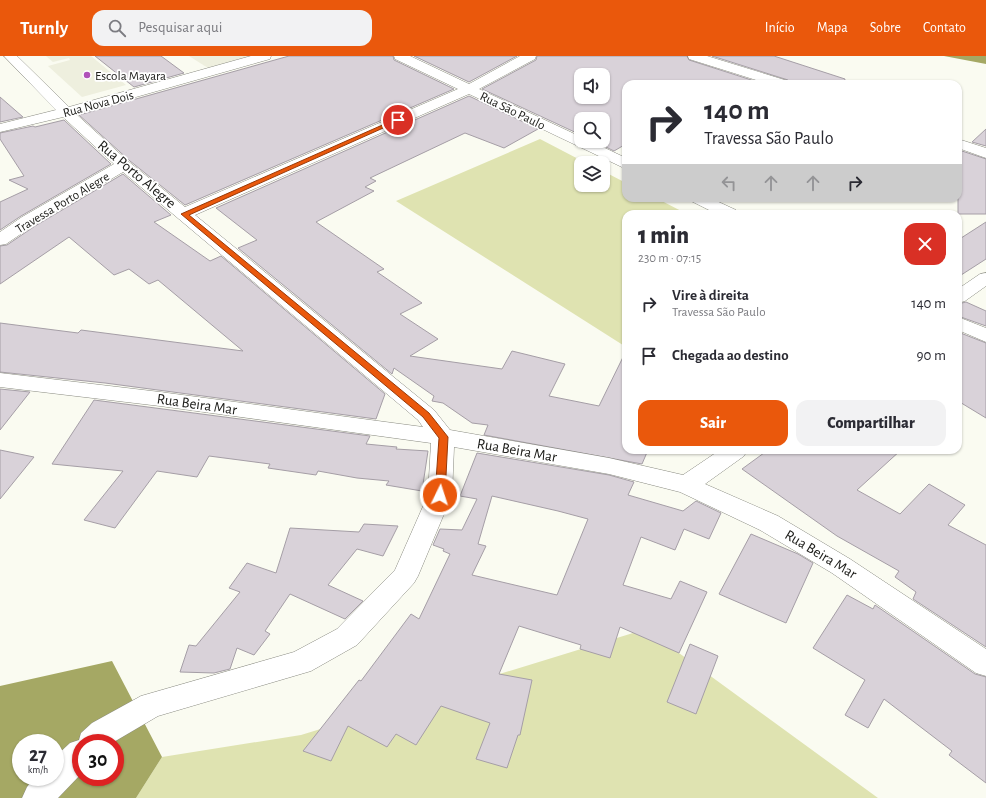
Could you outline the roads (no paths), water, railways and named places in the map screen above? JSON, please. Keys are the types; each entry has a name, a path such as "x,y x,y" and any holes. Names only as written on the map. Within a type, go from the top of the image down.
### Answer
{"street":[{"name":"Rua Porto Alegre","path":"10,56 66,112 124,165 426,415 443,437"},
{"name":"Rua Nova Dois","path":"0,128 66,112 265,56"},
{"name":"Rua São Paulo","path":"400,56 622,162"},
{"path":"184,214 469,89 530,56"},
{"path":"694,56 770,80"},
{"path":"962,144 986,153"},
{"name":"Travessa Porto Alegre","path":"0,240 28,221 124,165"},
{"path":"705,202 722,210"},
{"path":"962,294 986,278"},
{"path":"962,325 986,336"},
{"name":"Rua Beira Mar","path":"0,380 168,400 443,437 609,466 686,484 769,523 834,562 986,664"},
{"path":"101,734 151,705 301,662 347,637 405,576 440,495 443,437"},
{"path":"686,484 730,454"},
{"path":"38,798 51,782 72,762"}],"place":[{"name":"Escola Mayara","path":"87,75"}]}
